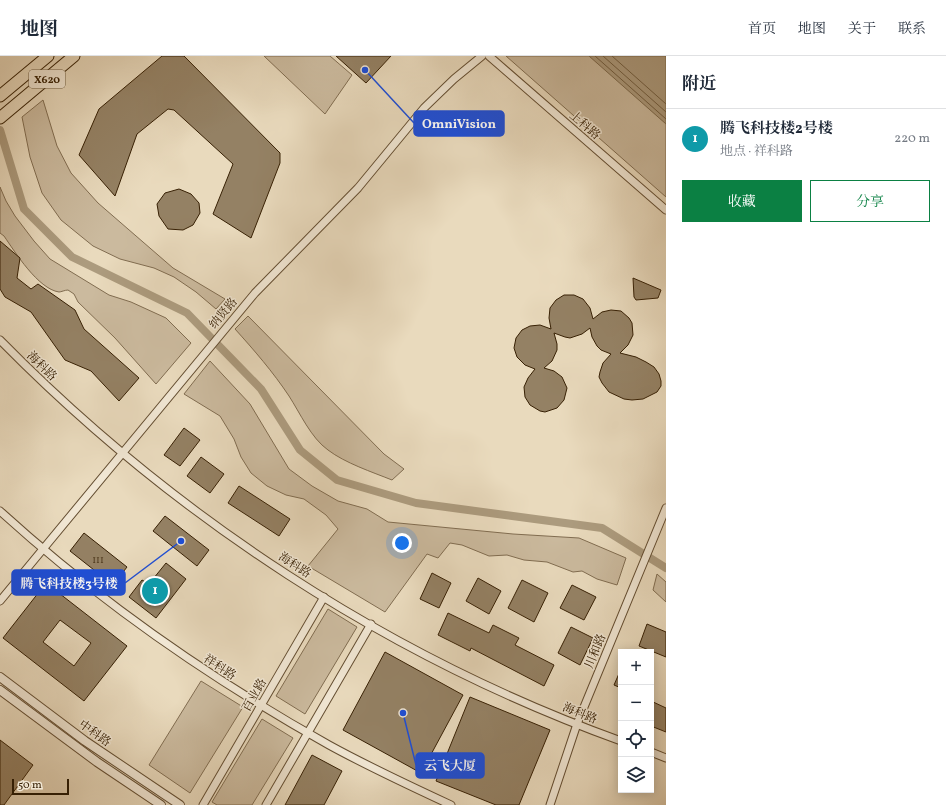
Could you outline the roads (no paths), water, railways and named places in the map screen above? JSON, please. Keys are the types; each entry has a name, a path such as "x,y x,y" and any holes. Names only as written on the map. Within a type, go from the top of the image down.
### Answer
{"main road":[{"name":"X620","path":"0,96 48,56"},
{"name":"X620","path":"0,118 74,56"}],"street":[{"name":"纳贤路","path":"0,601 232,320 275,271 358,188 424,108 454,79 482,56"},
{"name":"上科路","path":"489,56 666,210"},
{"name":"海科路","path":"0,340 58,396 123,452 196,510 271,563 324,597 427,656 475,680 525,702 618,740"},
{"path":"0,351 6,345"},
{"name":"川和路","path":"550,805 577,724 666,508"},
{"name":"祥科路","path":"0,511 106,601 236,691 308,733 387,775 451,805"},
{"name":"百业路","path":"203,805 324,597"},
{"path":"266,805 371,624"},
{"name":"中科路","path":"0,677 85,741 180,805"},
{"name":"中科路","path":"0,690 91,758 161,805"},
{"path":"654,753 666,758"}],"water":[{"path":"589,56 666,56 666,124"}],"waterway":[{"path":"0,130 24,209 72,257 187,313 261,389 300,450 337,480 416,503 602,528 666,568"}],"place":[{"name":"OmniVision","path":"365,70"},
{"name":"腾飞科技楼3号楼","path":"181,541"},
{"name":"腾飞科技楼2号楼","path":"155,591"},
{"name":"云飞大厦","path":"403,713"}]}
